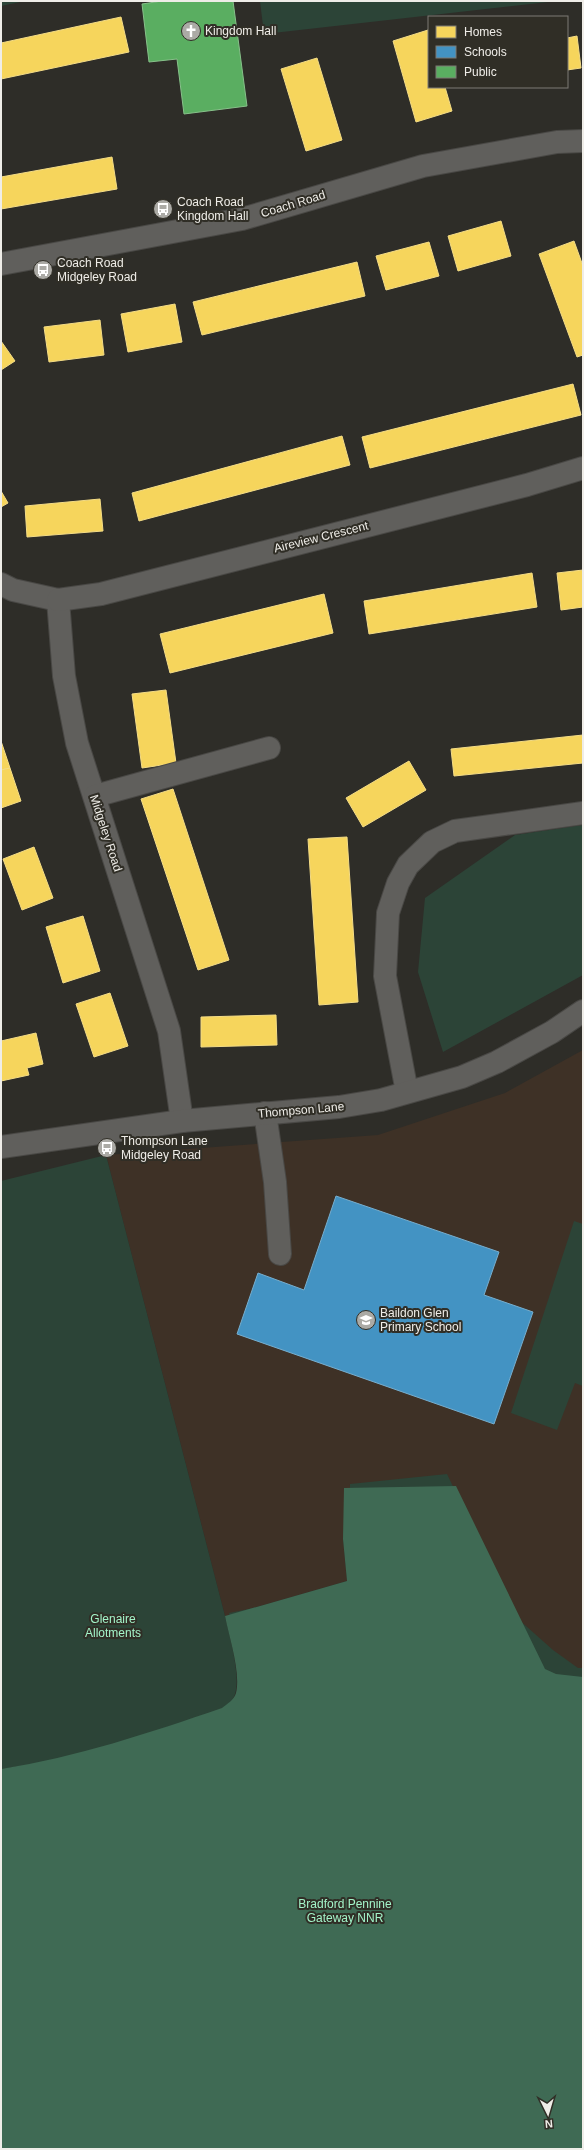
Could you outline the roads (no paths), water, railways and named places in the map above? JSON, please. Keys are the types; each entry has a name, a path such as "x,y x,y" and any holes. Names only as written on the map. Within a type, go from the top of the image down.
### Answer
{"street":[{"name":"Coach Road","path":"1,264 242,219 423,166 557,142 583,141"},
{"name":"Aireview Crescent","path":"58,600 109,592 527,486 583,468"},
{"path":"1,584 13,590 58,600"},
{"name":"Midgeley Road","path":"58,600 64,676 77,743 169,1031 182,1121"},
{"path":"95,796 269,748"},
{"path":"408,1092 385,976 388,913 398,882 408,865 432,842 455,832 524,820 583,812"},
{"name":"Thompson Lane","path":"1,1147 182,1121 339,1107 381,1100 462,1076 497,1062 552,1032 583,1011"},
{"path":"265,1113 275,1182 280,1254"}],"place":[{"name":"Kingdom Hall","path":"191,31"},
{"name":"Coach Road Kingdom Hall","path":"163,209"},
{"name":"Coach Road Midgeley Road","path":"43,270"},
{"name":"Thompson Lane Midgeley Road","path":"107,1148"},
{"name":"Baildon Glen Primary School","path":"366,1320"}],"park label":[{"name":"Glenaire Allotments","path":"113,1626"},
{"name":"Bradford Pennine Gateway NNR","path":"345,1911"}]}
